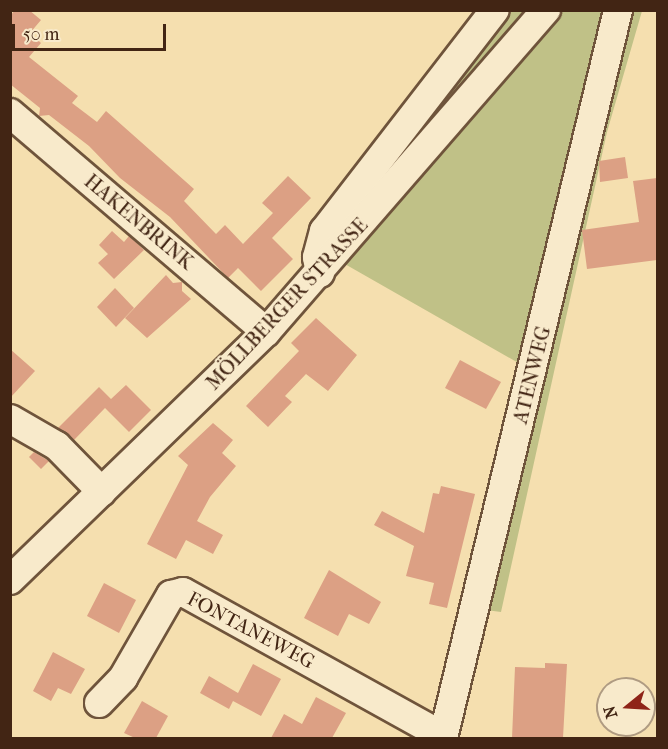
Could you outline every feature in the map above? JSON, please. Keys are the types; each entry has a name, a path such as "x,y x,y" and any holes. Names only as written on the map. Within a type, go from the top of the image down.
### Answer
{"street":[{"path":"320,273 317,257 324,231 495,10"},
{"name":"MÖLLBERGER STRASSE","path":"10,580 266,332 320,273 546,10"},
{"name":"ATENWEG","path":"443,737 618,10"},
{"name":"HAKENBRINK","path":"10,113 266,332"},
{"path":"10,419 57,446 102,492"},
{"name":"FONTANEWEG","path":"99,703 123,678 171,595 183,592 443,737"}],"green space":[{"path":"485,11 642,11 607,132 501,612 471,608 529,369 322,251"}],"building":[{"path":"15,10 29,10 41,20 30,33 41,43 29,57 78,96 72,103 97,122 106,111 194,189 184,201 216,234 225,225 243,244 273,213 262,203 288,176 311,198 272,238 293,259 261,291 238,268 228,278 170,217 120,178 89,146 49,115 39,116 40,108 10,84 10,16"},
{"path":"625,157 628,178 600,182 599,161"},
{"path":"657,178 657,260 587,269 582,230 639,222 633,181"},
{"path":"112,231 124,242 129,236 144,250 114,279 98,263 108,254 99,245"},
{"path":"166,275 173,283 182,282 182,291 191,299 147,338 125,318"},
{"path":"115,288 134,308 116,327 97,307"},
{"path":"316,318 357,355 328,391 306,374 285,396 292,402 268,427 246,406 299,351 291,343"},
{"path":"10,349 35,371 10,398"},
{"path":"460,360 501,382 486,409 445,388"},
{"path":"126,385 151,410 129,432 105,408 74,440 58,428 99,387 111,399"},
{"path":"213,423 233,440 222,453 236,466 210,497 197,521 223,535 213,554 186,540 176,559 147,544 188,465 178,456"},
{"path":"34,452 49,461 41,469 29,457"},
{"path":"441,486 475,494 447,608 429,604 434,583 406,576 414,546 374,525 382,511 424,533 433,493 439,494"},
{"path":"329,570 381,602 369,624 349,614 338,636 304,618"},
{"path":"104,583 136,600 119,633 87,616"},
{"path":"53,652 85,669 71,694 58,688 51,701 33,691"},
{"path":"545,663 567,664 563,738 512,738 515,667 545,668"},
{"path":"253,664 281,679 261,716 233,701 229,709 200,693 209,676 238,693"},
{"path":"316,697 346,713 332,738 271,738 284,714 302,724"},
{"path":"142,701 168,716 156,738 135,738 124,733"}]}
